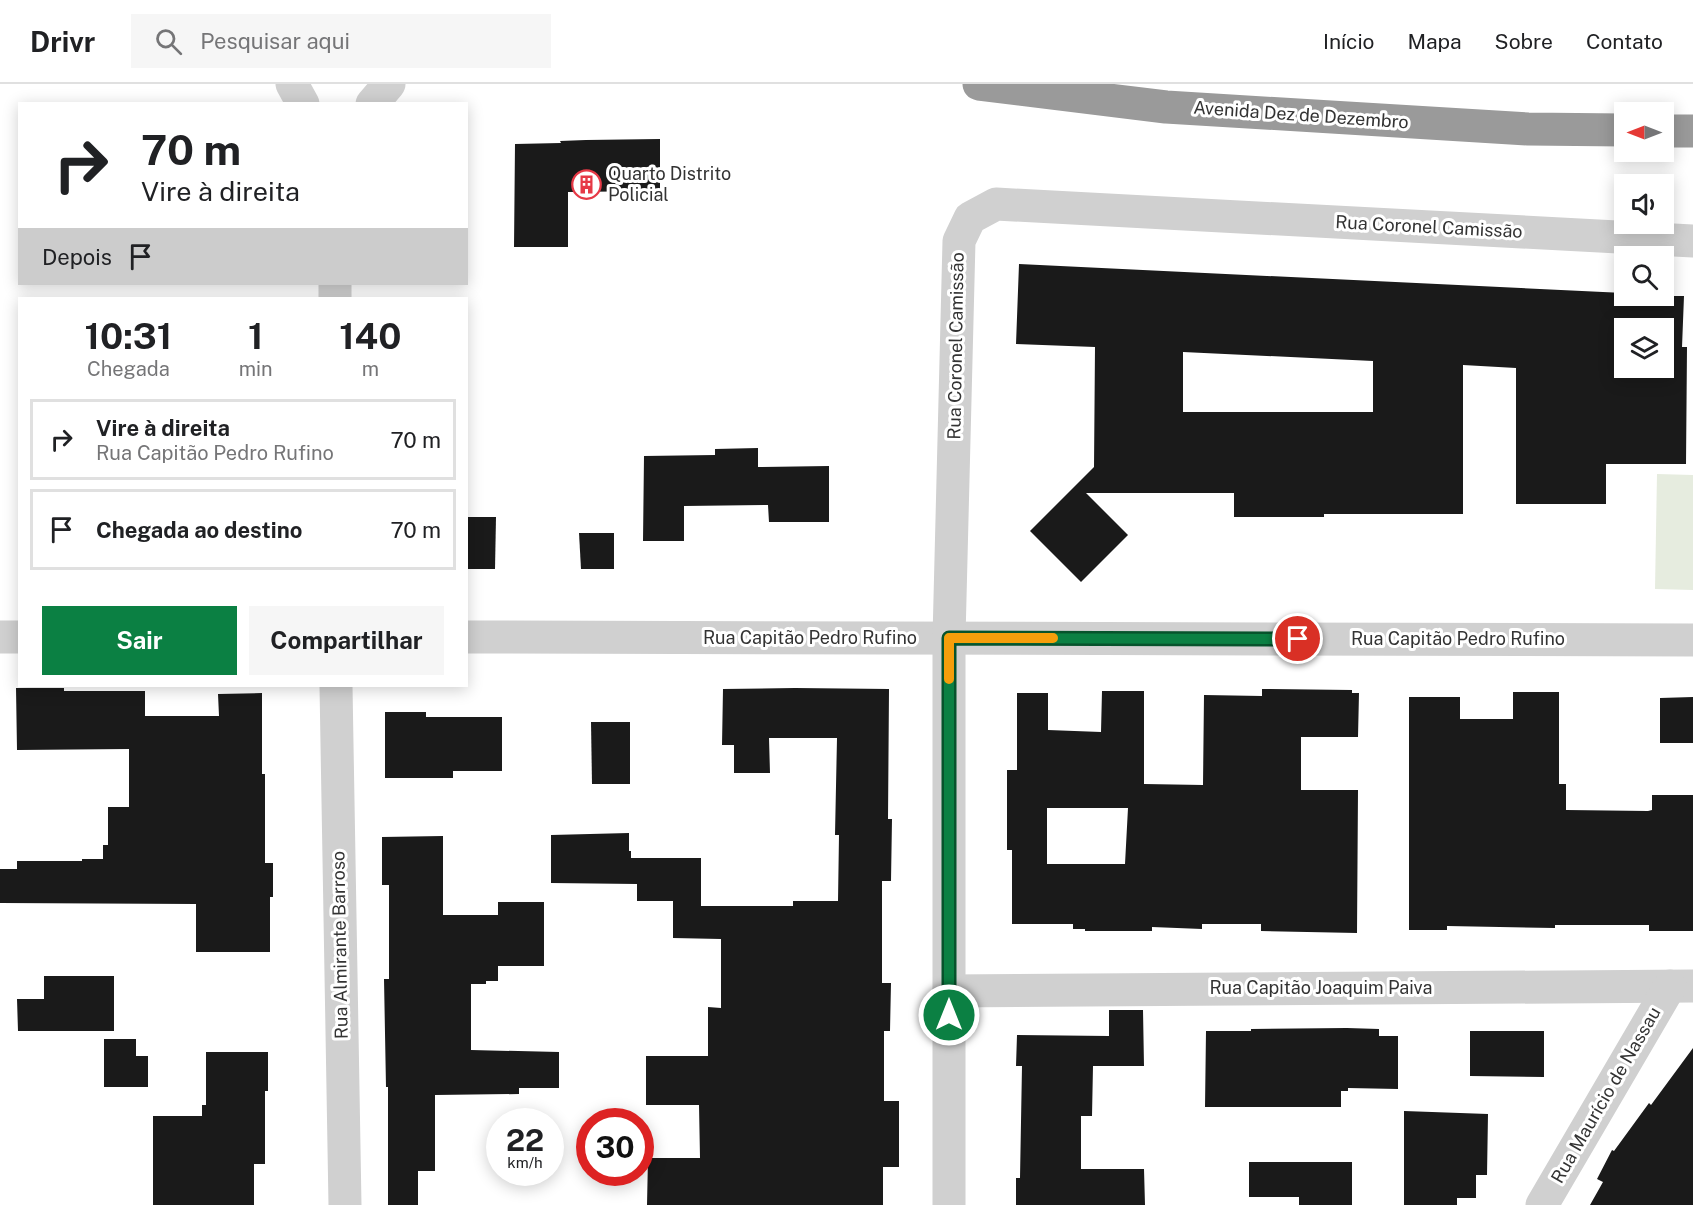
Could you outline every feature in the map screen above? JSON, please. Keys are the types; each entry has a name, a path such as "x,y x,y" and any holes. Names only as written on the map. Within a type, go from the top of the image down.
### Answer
{"highway":[{"name":"Avenida Dez de Dezembro","path":"979,84 1166,107 1528,129 1614,130"},
{"path":"1674,131 1693,131"}],"street":[{"path":"292,84 302,102"},
{"path":"374,102 389,84"},
{"name":"Rua Coronel Camissão","path":"949,1205 949,638 958,241 970,218 996,204 1693,241"},
{"path":"0,637 18,637"},
{"name":"Rua Capitão Pedro Rufino","path":"468,637 1693,640"},
{"name":"Rua Almirante Barroso","path":"336,687 345,1205"},
{"name":"Rua Capitão Joaquim Paiva","path":"949,991 1681,986"},
{"name":"Rua Maurício de Nassau","path":"1542,1205 1681,986"}],"shaded area":[{"path":"1657,474 1693,475 1693,590 1655,589"}],"building":[{"name":"Quarto Distrito Policial","path":"660,139 660,191 568,192 568,247 514,247 515,144"},
{"path":"1019,264 1614,293 1614,306 1674,306 1674,296 1684,296 1682,347 1687,347 1686,464 1606,464 1606,504 1516,504 1516,368 1463,365 1463,514 1324,514 1324,517 1234,517 1234,493 1086,493 1128,535 1081,582 1030,531 1094,467 1095,347 1016,344","holes":["1183,352 1373,361 1373,412 1183,412"]},
{"path":"758,448 758,467 829,466 829,522 769,522 768,505 684,506 684,541 643,541 644,456 715,455 715,449"},
{"path":"468,517 496,517 495,569 468,569"},
{"path":"579,533 614,533 614,569 581,569"},
{"path":"16,688 64,688 64,691 145,691 145,716 219,716 218,694 262,693 265,863 273,863 273,897 270,897 270,952 196,952 196,904 0,903 0,869 17,869 17,861 103,859 103,845 108,845 108,807 129,807 129,749 17,750"},
{"path":"723,689 889,689 888,819 892,819 891,881 882,881 882,983 891,983 890,1031 884,1031 884,1101 899,1101 899,1167 883,1167 883,1205 647,1205 647,1186 654,1186 654,1158 700,1158 699,1105 646,1105 646,1056 708,1056 708,1007 721,1008 721,939 673,938 673,901 637,901 637,884 551,883 551,835 629,833 631,858 701,858 701,906 793,906 793,901 838,901 839,835 835,835 837,738 769,738 770,773 734,773 734,745 722,745"},
{"path":"1262,689 1352,690 1352,693 1359,693 1358,737 1301,737 1301,790 1358,790 1357,933 1261,931 1261,924 1202,924 1202,929 1152,927 1152,931 1085,931 1085,929 1073,929 1073,924 1012,924 1012,850 1007,850 1007,770 1017,770 1017,693 1048,693 1048,730 1101,732 1102,691 1144,691 1144,784 1203,785 1204,695 1262,696","holes":["1047,808 1128,808 1125,864 1047,864"]},
{"path":"1513,692 1559,692 1559,784 1566,784 1566,810 1648,811 1652,810 1652,795 1693,795 1693,931 1649,931 1649,925 1555,925 1555,928 1447,926 1447,930 1409,930 1409,697 1460,697 1460,719 1513,719"},
{"path":"1693,697 1693,743 1660,743 1660,698"},
{"path":"385,712 426,712 426,717 502,717 502,771 453,771 453,778 385,778"},
{"path":"591,722 630,722 630,784 592,784"},
{"path":"443,836 443,915 498,915 498,902 544,902 544,966 498,966 498,981 471,984 471,1050 559,1052 559,1088 519,1088 519,1094 435,1095 435,1171 418,1171 418,1205 388,1205 388,1087 386,1087 384,979 389,979 389,885 382,885 382,837"},
{"path":"44,976 114,976 114,1031 18,1031 17,999 44,999"},
{"path":"1109,1010 1143,1010 1144,1066 1093,1066 1092,1116 1081,1116 1081,1169 1144,1169 1145,1205 1016,1205 1016,1178 1020,1178 1022,1066 1016,1066 1017,1035 1109,1036"},
{"path":"1379,1029 1379,1036 1398,1036 1398,1089 1348,1088 1348,1091 1341,1091 1341,1107 1205,1107 1206,1031"},
{"path":"1470,1031 1544,1031 1544,1077 1470,1076"},
{"path":"104,1039 136,1039 136,1056 148,1056 148,1087 104,1087"},
{"path":"1693,1048 1693,1205 1590,1205 1603,1182 1597,1179 1612,1150 1614,1151 1649,1103 1651,1105"},
{"path":"206,1052 268,1052 268,1091 265,1091 265,1164 254,1164 254,1205 153,1205 153,1116 202,1116 202,1105 206,1105"},
{"path":"1404,1111 1488,1114 1487,1175 1476,1175 1476,1198 1457,1198 1457,1205 1404,1205"},
{"path":"1249,1162 1352,1162 1352,1205 1299,1205 1299,1197 1249,1197"}],"slow traffic":[{"path":"949,679 949,638 1053,638"}],"place":[{"name":"Quarto Distrito Policial","path":"587,184"}],"route":[{"path":"949,1015 949,638 1298,639"}]}
